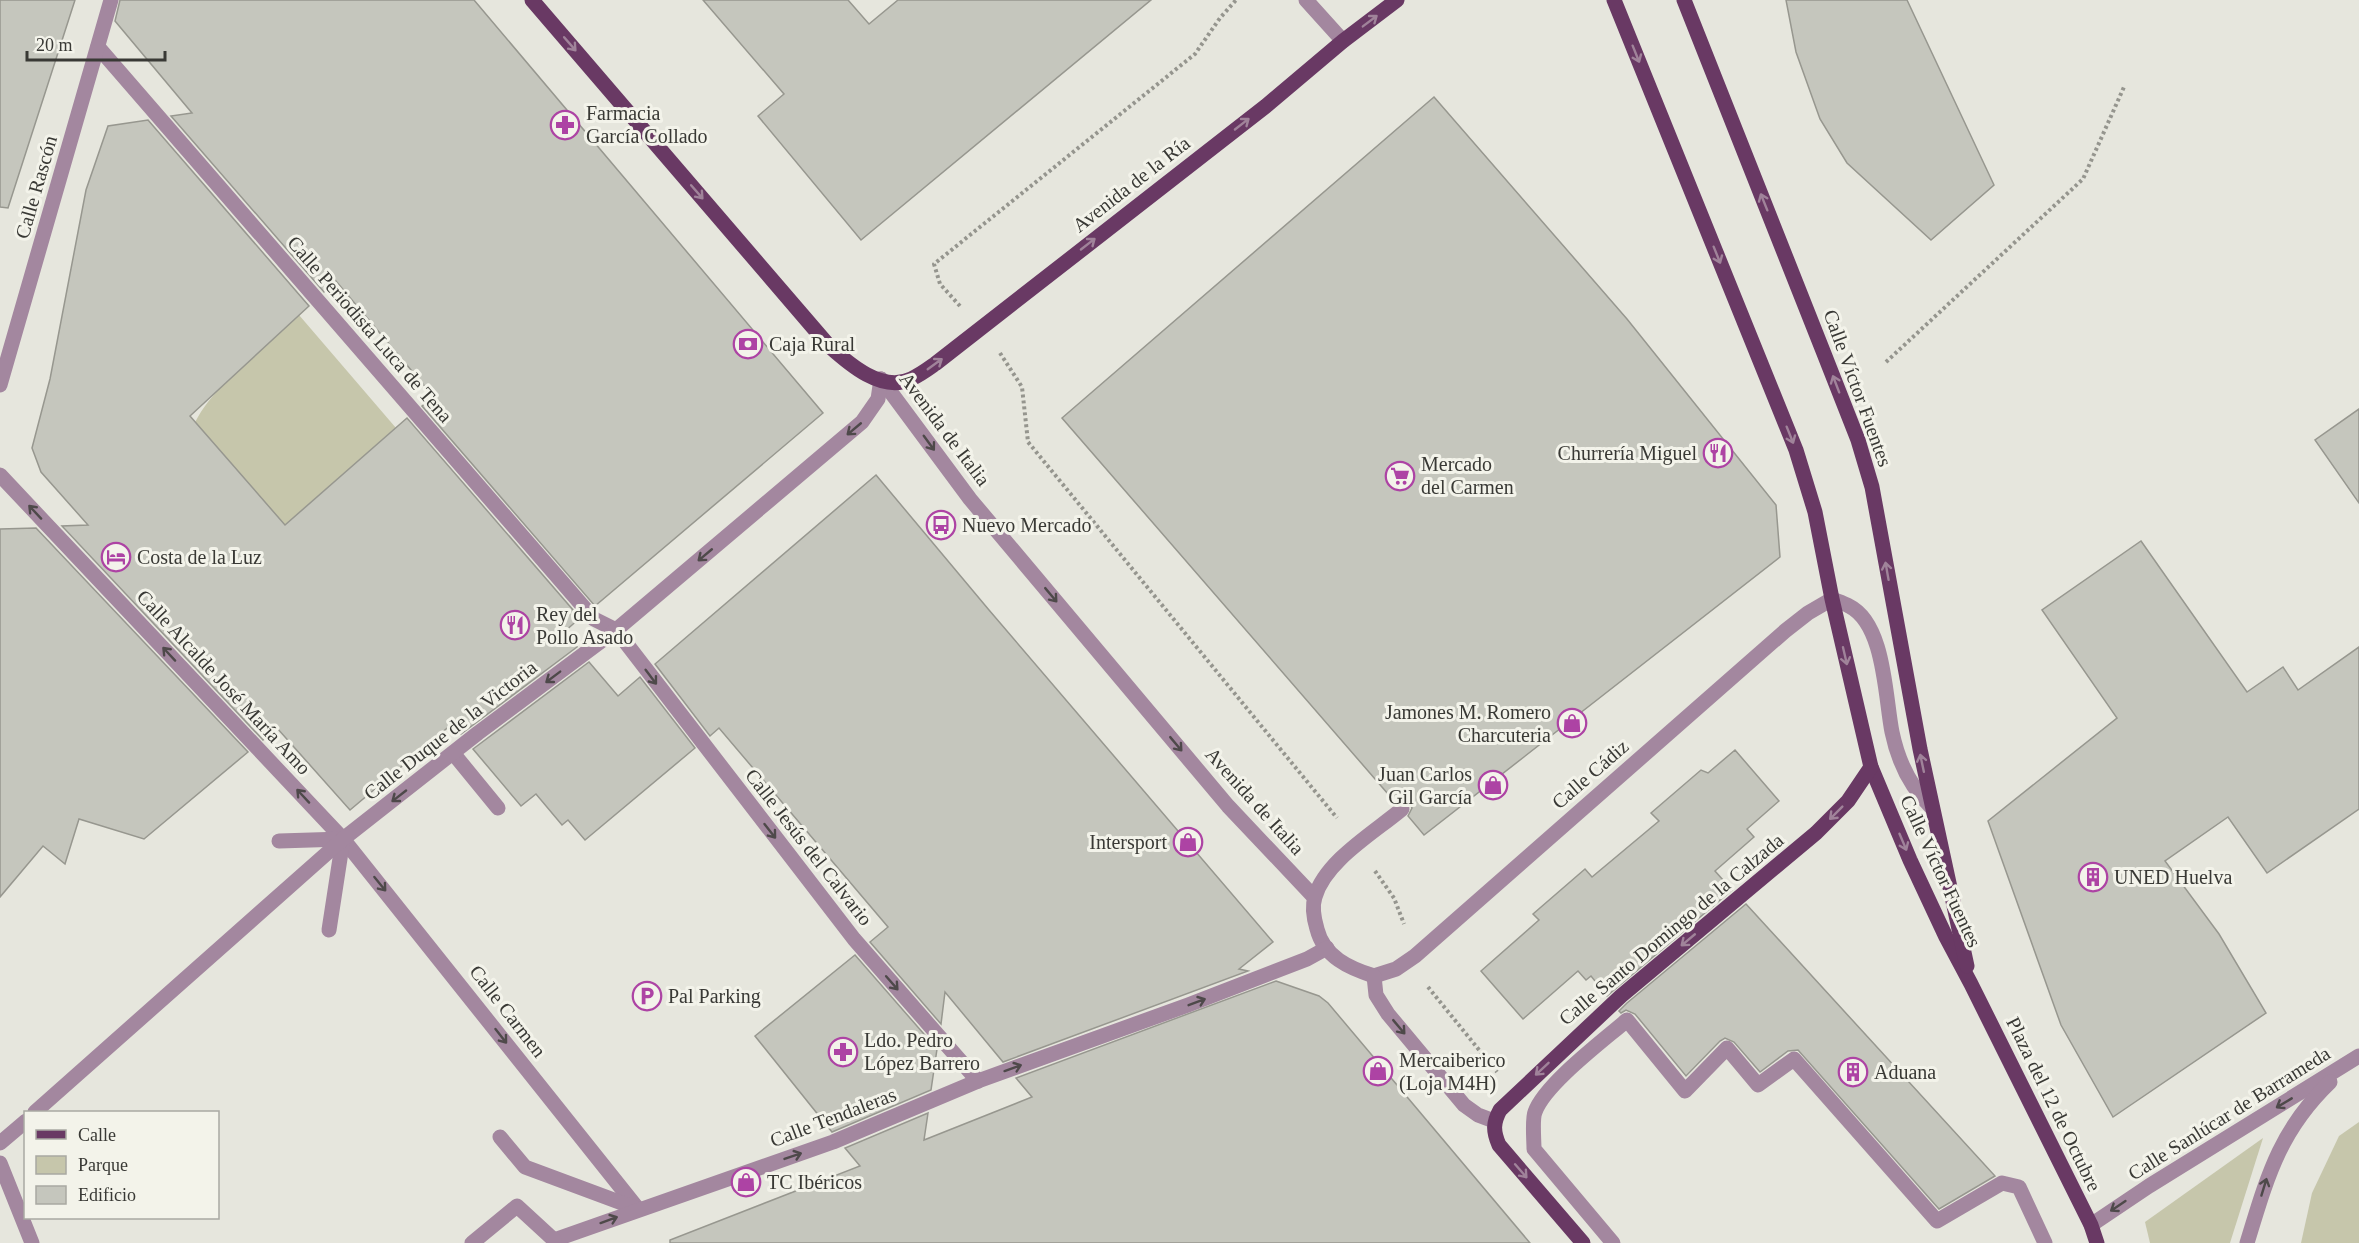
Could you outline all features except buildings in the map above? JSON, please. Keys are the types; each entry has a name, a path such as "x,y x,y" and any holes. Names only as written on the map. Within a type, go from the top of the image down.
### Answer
{"main road":[{"name":"Avenida de Italia","path":"532,0 829,345 850,365 865,375 881,379"},
{"name":"Avenida de la Ría","path":"881,379 896,382 910,380 935,364 1397,0"},
{"name":"Calle Víctor Fuentes","path":"1614,0 1796,450 1815,512 1832,600 1871,767 1932,908 1971,984"},
{"name":"Calle Víctor Fuentes","path":"1684,0 1827,360 1869,477 1932,808 1971,984"},
{"name":"Calle Santo Domingo de la Calzada","path":"1494,1121 1508,1101 1621,996 1816,833 1848,801 1871,767"},
{"name":"Plaza del 12 de Octubre","path":"1971,984 2091,1225 2097,1243"},
{"path":"1494,1121 1494,1133 1499,1145 1583,1243"}],"street":[{"name":"Calle Rascón","path":"0,386 111,0"},
{"path":"1306,0 1343,41"},
{"name":"Calle Periodista Luca de Tena","path":"98,47 594,619 616,630"},
{"name":"Calle Duque de la Victoria","path":"37,1111 343,839 616,630 862,422 878,399 881,379"},
{"name":"Avenida de Italia","path":"881,379 970,499 1228,806 1314,897"},
{"name":"Calle Alcalde José María Amo","path":"0,475 343,839"},
{"name":"Calle Víctor Fuentes","path":"1832,600 1851,606 1864,620 1874,637 1885,683 1893,734 1904,769 1917,794 1932,808"},
{"name":"Calle Cádiz","path":"1374,976 1396,969 1432,942 1785,631 1808,613 1832,600"},
{"name":"Calle Jesús del Calvario","path":"616,630 854,939 978,1081"},
{"path":"453,753 498,808"},
{"path":"1402,809 1340,859 1323,879 1314,897 1317,932 1327,948 1345,966 1374,976 1376,995 1388,1014 1464,1105 1478,1115 1494,1121"},
{"path":"279,841 343,839 328,930"},
{"name":"Calle Carmen","path":"343,839 638,1209"},
{"name":"Calle Tendaleras","path":"554,1241 638,1209 833,1142 978,1081 1188,1005 1307,959 1327,948"},
{"path":"1613,1243 1534,1149 1534,1112 1567,1071 1627,1020 1685,1091 1727,1048 1758,1085 1794,1059 1937,1221 2002,1184 2019,1187 2045,1243"},
{"path":"2247,1243 2270,1170 2293,1125 2315,1097 2355,1059"},
{"name":"Calle Sanlúcar de Barrameda","path":"2091,1225 2149,1186 2355,1059"},
{"path":"0,1143 24,1123"},
{"path":"500,1137 525,1167 638,1209"},
{"path":"0,1163 32,1243"},
{"path":"472,1243 517,1206 554,1241"}],"path":[{"path":"950,295 940,284 934,264 1195,54 1220,18 1236,0"},
{"path":"1886,362 2083,178 2124,87"},
{"path":"997,349 1022,387 1028,442 1344,827"},
{"path":"1369,862 1394,898 1404,926"},
{"path":"1423,982 1503,1079"}],"green space":[{"path":"299,315 396,428 285,525 192,430 199,415 223,384"},
{"path":"2359,1122 2359,1243 2301,1243 2312,1193 2339,1136"},
{"path":"2263,1138 2230,1243 2150,1243 2145,1222"}],"place":[{"name":"Farmacia García Collado","path":"565,125"},
{"name":"Caja Rural","path":"748,344"},
{"name":"Churrería Miguel","path":"1718,453"},
{"name":"Mercado del Carmen","path":"1400,476"},
{"name":"Nuevo Mercado","path":"941,525"},
{"name":"Costa de la Luz","path":"116,557"},
{"name":"Rey del Pollo Asado","path":"515,625"},
{"name":"Jamones M. Romero Charcuteria","path":"1572,723"},
{"name":"Juan Carlos Gil García","path":"1493,785"},
{"name":"Intersport","path":"1188,842"},
{"name":"UNED Huelva","path":"2093,877"},
{"name":"Pal Parking","path":"647,996"},
{"name":"Ldo. Pedro López Barrero","path":"843,1052"},
{"name":"Mercaiberico (Loja M4H)","path":"1378,1071"},
{"name":"Aduana","path":"1853,1072"},
{"name":"TC Ibéricos","path":"746,1182"}]}
